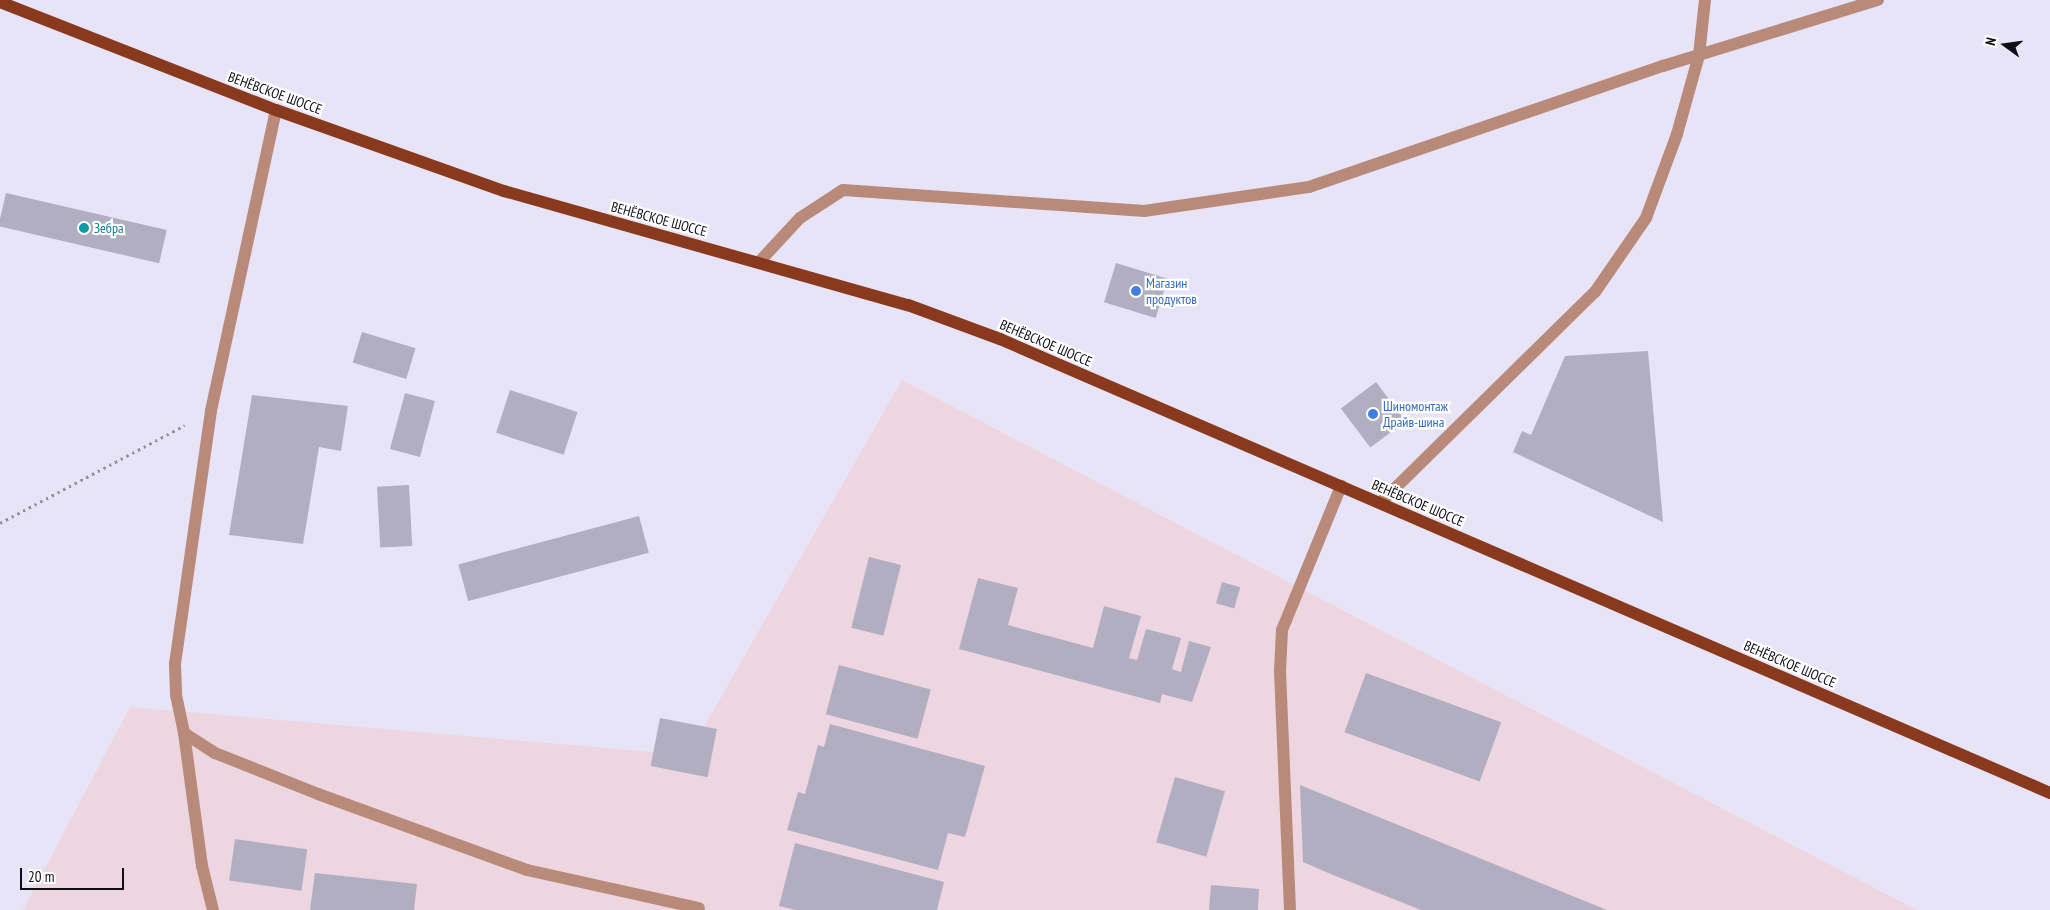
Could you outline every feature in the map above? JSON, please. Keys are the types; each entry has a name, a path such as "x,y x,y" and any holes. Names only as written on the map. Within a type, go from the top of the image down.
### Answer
{"main road":[{"name":"ВЕНЁВСКОЕ ШОССЕ","path":"0,2 276,110 504,190 760,261 908,305 1000,339 2050,793"}],"street":[{"path":"1380,503 1595,292 1646,218 1678,134 1700,55 1705,0"},
{"path":"760,261 800,218 843,190 1144,211 1309,187 1700,55 1878,0"},
{"path":"214,910 202,866 184,733 176,696 175,664 211,411 276,110"},
{"path":"1290,910 1280,671 1282,630 1341,486"},
{"path":"184,733 215,752 318,794 527,870 699,908"}],"path":[{"path":"0,523 211,411"}],"shaded area":[{"path":"902,380 1917,910 23,910 130,707 688,755"}],"building":[{"name":"Зебра","path":"6,193 167,230 159,263 0,227"},
{"name":"Магазин продуктов","path":"1116,263 1168,279 1156,318 1104,302"},
{"path":"362,332 416,348 406,379 353,363"},
{"path":"1648,351 1663,522 1513,452 1522,431 1531,435 1565,356"},
{"name":"Шиномонтаж Драйв-шина","path":"1376,382 1405,421 1370,448 1341,408"},
{"path":"510,390 578,412 564,455 496,433"},
{"path":"405,393 435,401 420,457 390,449"},
{"path":"252,395 348,406 341,451 319,447 303,544 229,535"},
{"path":"409,485 412,546 380,548 377,487"},
{"path":"639,516 649,553 468,601 458,564"},
{"path":"869,557 901,565 883,636 851,628"},
{"path":"978,578 1018,588 1008,625 1093,648 1104,606 1141,616 1129,658 1137,660 1146,629 1181,638 1172,669 1181,672 1189,641 1211,647 1192,702 1162,694 1160,703 959,649"},
{"path":"1222,582 1240,587 1234,608 1216,603"},
{"path":"839,665 931,690 918,739 826,714"},
{"path":"1366,673 1501,722 1480,781 1344,732"},
{"path":"660,718 717,729 708,777 651,766"},
{"path":"830,724 985,766 965,837 948,833 938,870 787,830 798,792 805,794 818,745 824,747"},
{"path":"1175,777 1225,791 1206,857 1156,842"},
{"path":"1300,785 1607,910 1421,910 1333,875 1303,862"},
{"path":"235,839 307,849 301,891 229,881"},
{"path":"795,843 944,882 937,910 796,910 779,906"},
{"path":"315,873 417,884 414,910 310,910"},
{"path":"1211,885 1259,889 1258,910 1209,910"}],"place":[{"name":"Зебра","path":"84,228"},
{"name":"Магазин продуктов","path":"1136,291"},
{"name":"Шиномонтаж Драйв-шина","path":"1373,414"}]}
